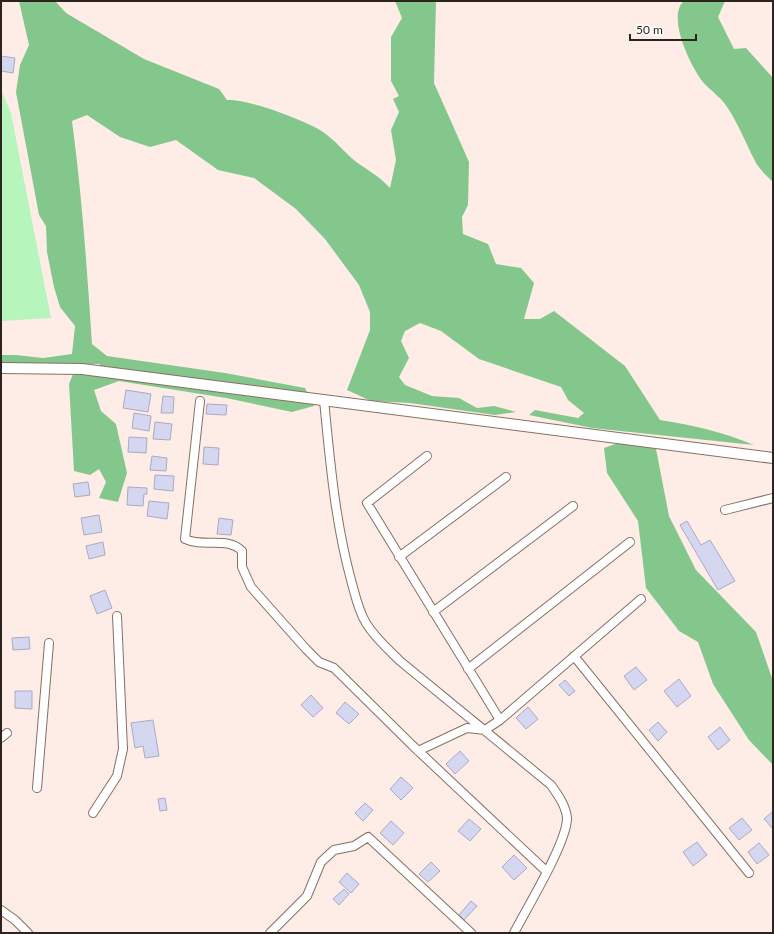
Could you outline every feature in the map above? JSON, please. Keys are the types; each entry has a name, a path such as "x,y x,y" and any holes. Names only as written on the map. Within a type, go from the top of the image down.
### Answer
{"street":[{"path":"1,368 82,369 773,458"},
{"path":"324,400 335,508 345,558 357,601 365,622 379,641 400,661 551,785 562,800 567,818 562,840 514,933"},
{"path":"200,401 185,539 195,544 219,543 236,546 242,551 242,567 251,587 301,644 319,662 334,668 418,751 546,871"},
{"path":"427,456 367,503 500,720"},
{"path":"399,557 506,477"},
{"path":"725,510 773,498"},
{"path":"433,612 573,506"},
{"path":"468,669 630,542"},
{"path":"418,751 467,728 485,730 500,720 641,599"},
{"path":"93,813 116,776 122,749 117,616"},
{"path":"37,788 49,643"},
{"path":"574,656 750,873"},
{"path":"270,933 307,896 321,862 334,850 354,846 368,837 471,933"},
{"path":"1,910 15,920 28,933"}],"green space":[{"path":"19,1 55,1 66,13 144,59 219,89 227,100 261,106 288,115 320,130 354,160 390,188 396,160 391,130 399,112 393,99 399,96 391,81 391,37 402,18 395,1 436,1 434,83 469,162 468,205 462,217 463,234 488,244 496,264 521,268 534,283 524,319 540,319 554,311 625,366 660,420 684,424 731,436 754,445 592,428 529,415 535,410 578,418 584,413 568,400 561,387 479,359 441,331 420,323 405,331 401,341 409,358 399,377 405,385 432,396 459,398 477,408 494,406 516,412 495,415 410,403 371,401 347,390 370,330 370,312 359,285 325,239 296,209 254,178 218,170 176,140 150,147 120,137 87,115 72,121 81,204 92,344 107,356 225,373 305,388 314,406 292,412 226,398 119,381 94,390 101,411 116,424 127,473 118,502 99,498 106,482 99,469 90,475 74,471 69,384 73,374 94,375 100,364 1,364 1,355 43,358 72,354 75,326 60,307 54,287 47,252 46,226 39,215 16,92 20,65 29,45"},
{"path":"684,1 725,1 718,17 734,49 746,48 773,78 773,182 757,164 730,111 720,98 703,82 692,65 682,42 679,29 679,8"},
{"path":"1,90 11,113 51,318 1,321"},
{"path":"621,442 656,449 669,516 696,570 756,632 773,681 773,765 749,740 713,684 698,642 679,631 646,588 638,521 607,473 604,448"}],"building":[{"path":"1,56 15,58 13,73 1,71"},
{"path":"126,390 151,394 148,412 123,408"},
{"path":"163,396 174,397 173,413 161,413"},
{"path":"207,404 227,405 226,415 206,414"},
{"path":"134,413 151,416 149,431 132,428"},
{"path":"155,422 172,424 170,440 153,439"},
{"path":"129,437 147,438 146,453 128,452"},
{"path":"204,447 219,448 218,465 203,464"},
{"path":"152,456 167,458 166,471 150,470"},
{"path":"155,475 174,476 173,491 154,489"},
{"path":"88,482 90,495 75,497 73,484"},
{"path":"128,487 147,488 147,494 144,494 143,506 127,505"},
{"path":"149,501 169,503 167,519 147,516"},
{"path":"99,515 102,532 84,535 81,518"},
{"path":"219,518 233,520 231,535 217,534"},
{"path":"687,521 701,545 710,540 735,581 718,590 680,525"},
{"path":"103,542 105,555 89,559 86,546"},
{"path":"105,590 112,608 97,614 90,596"},
{"path":"29,637 30,649 13,650 12,638"},
{"path":"636,667 647,680 634,690 624,676"},
{"path":"679,679 691,696 677,707 664,691"},
{"path":"565,680 575,691 569,696 559,685"},
{"path":"15,691 32,691 32,709 15,708"},
{"path":"311,695 323,708 313,717 301,705"},
{"path":"345,702 359,714 349,724 336,713"},
{"path":"528,707 538,719 526,729 516,718"},
{"path":"153,720 159,756 145,758 143,746 135,748 131,723"},
{"path":"658,722 667,732 658,741 649,730"},
{"path":"720,727 730,740 718,750 708,737"},
{"path":"460,751 469,761 455,774 446,764"},
{"path":"401,777 413,788 401,800 390,789"},
{"path":"165,798 167,810 160,811 158,799"},
{"path":"365,803 373,810 363,821 355,813"},
{"path":"773,811 773,829 764,819"},
{"path":"742,818 752,830 739,840 729,828"},
{"path":"469,819 481,829 470,841 458,831"},
{"path":"391,821 404,833 393,845 380,833"},
{"path":"697,842 707,855 693,866 683,852"},
{"path":"759,843 769,855 757,864 748,852"},
{"path":"514,855 527,868 514,880 502,867"},
{"path":"431,862 440,871 428,882 419,874"},
{"path":"347,873 359,884 351,893 339,882"},
{"path":"344,889 349,894 339,905 333,899"},
{"path":"471,901 477,906 464,920 459,915"}]}
